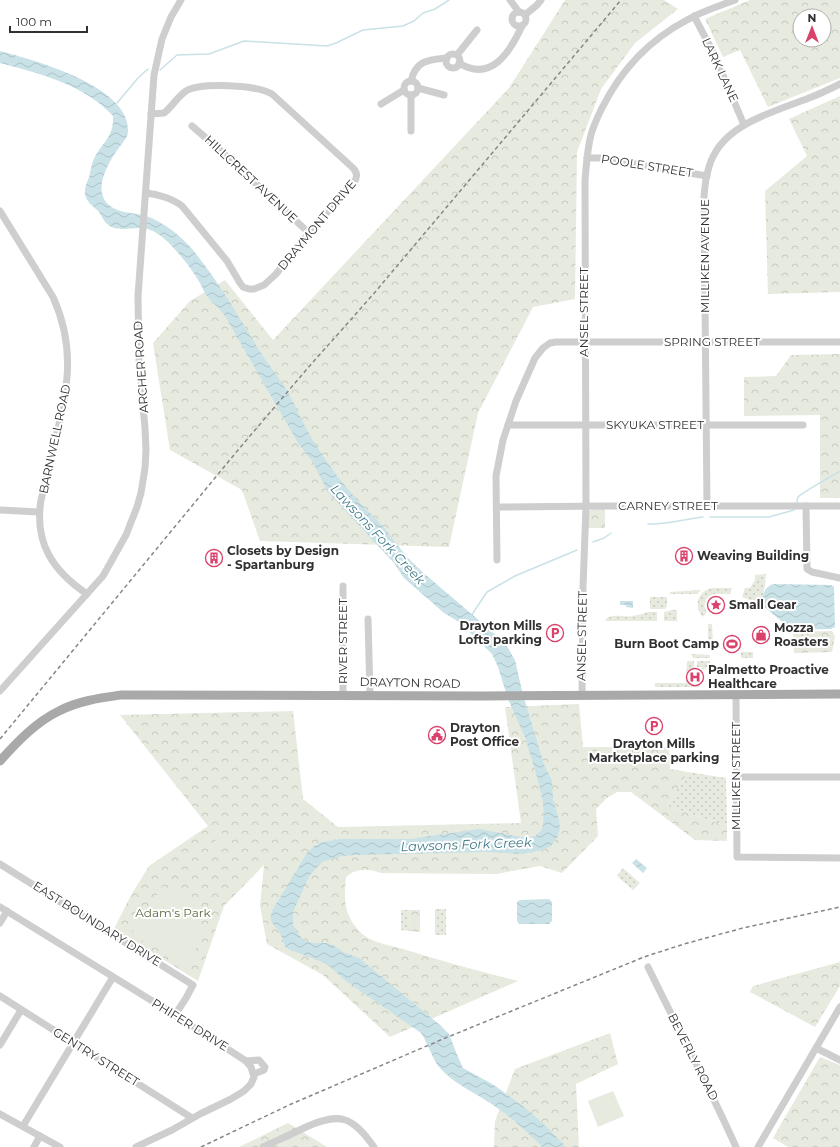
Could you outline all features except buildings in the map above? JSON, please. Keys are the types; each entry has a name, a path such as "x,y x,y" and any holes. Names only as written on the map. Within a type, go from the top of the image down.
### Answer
{"main road":[{"name":"DRAYTON ROAD","path":"0,760 19,740 51,716 67,707 99,698 121,695 582,696 840,694"}],"street":[{"name":"ARCHER ROAD","path":"0,691 103,576 126,535 137,507 144,478 146,449 139,360 138,296 154,75 158,50 166,28 181,0"},
{"path":"459,63 467,68 483,70 492,66 503,58 514,44 522,26 527,20 510,0"},
{"path":"522,26 519,27 514,24 512,19 514,14 522,14 537,5 541,0"},
{"name":"ANSEL STREET","path":"582,696 586,506 584,342 585,181 590,139 597,118 606,99 620,77 638,56 666,32 694,16 735,0"},
{"name":"LARK LANE","path":"694,16 715,56 744,125"},
{"path":"411,131 408,93 404,88 406,83 411,81 418,65 429,60 447,58 453,54 457,55 478,30"},
{"path":"447,58 446,61 448,66 453,68 458,66 460,61 457,55"},
{"path":"411,81 416,83 418,88 444,95"},
{"name":"MILLIKEN AVENUE","path":"707,506 704,197 707,176 715,152 728,136 744,125 840,84"},
{"name":"DRAYMONT DRIVE","path":"146,193 176,201 182,206 227,261 243,287 249,289 257,288 270,280 356,178 356,172 353,168 272,94 256,88 200,86 186,91 164,113 151,114"},
{"path":"381,104 408,93 416,93 418,88"},
{"name":"HILLCREST AVENUE","path":"192,126 309,233"},
{"name":"POOLE STREET","path":"587,158 600,158 707,176"},
{"name":"BARNWELL ROAD","path":"0,211 53,297 62,319 67,345 68,371 65,397 39,512 40,532 52,561 68,579 87,594"},
{"name":"SPRING STREET","path":"497,560 496,476 498,461 516,401 530,369 535,358 550,343 840,342"},
{"name":"SKYUKA STREET","path":"508,425 803,425"},
{"path":"804,506 807,569 812,572 840,578"},
{"name":"CARNEY STREET","path":"497,507 840,506"},
{"path":"0,510 39,512"},
{"name":"RIVER STREET","path":"343,586 343,695"},
{"path":"368,619 370,695"},
{"name":"MILLIKEN STREET","path":"736,695 737,856 840,858"},
{"path":"736,777 840,777"},
{"name":"EAST BOUNDARY DRIVE","path":"0,864 193,985 175,1015"},
{"name":"PHIFER DRIVE","path":"0,907 175,1015 246,1061 254,1074"},
{"path":"0,923 7,911"},
{"name":"BEVERLY ROAD","path":"648,967 718,1106 736,1147"},
{"path":"23,1126 113,977"},
{"name":"GENTRY STREET","path":"0,996 192,1118"},
{"path":"758,1147 840,1007"},
{"path":"0,1046 21,1010"},
{"path":"816,1048 840,1060"},
{"path":"136,1147 172,1130 208,1109 231,1099 244,1090 253,1082 254,1074 264,1070 265,1067 259,1060 246,1061"},
{"path":"0,1114 60,1147"},
{"path":"263,1147 321,1121 334,1118 352,1123 361,1131 374,1147"},
{"path":"34,1147 40,1136"}],"green space":[{"path":"565,0 664,0 678,9 635,43 601,89 577,152 575,299 533,307 478,413 449,547 260,541 242,490 170,450 153,343 190,301 225,280 273,340 509,88"},
{"path":"750,0 840,0 840,78 768,107 740,50 723,57 705,19"},
{"path":"840,96 840,292 768,294 765,191 807,156 789,119"},
{"path":"840,354 840,498 820,498 820,415 744,416 744,377 776,376 791,355"},
{"path":"592,509 605,509 605,528 588,528 588,512"},
{"path":"766,574 761,604 742,597 745,588 750,588 755,580 755,575"},
{"path":"712,588 732,588 730,594 715,594 706,599 705,608 707,612 703,617 698,608 698,600 703,592"},
{"path":"701,590 697,594 670,594 670,592"},
{"path":"719,596 719,601 713,602 712,607 709,610 707,605 710,599"},
{"path":"650,597 667,597 667,606 665,609 650,609"},
{"path":"677,610 677,621 664,621 664,612"},
{"path":"648,612 657,612 657,621 605,621 607,618 613,616 628,616"},
{"path":"708,624 712,624 713,644 708,644"},
{"path":"832,631 835,636 832,652 794,653 793,632"},
{"path":"741,652 753,652 753,658 741,658"},
{"path":"691,654 710,655 710,658 693,658"},
{"path":"687,661 694,661 694,671 690,672 690,683 700,683 700,687 655,687 655,683 686,683"},
{"path":"697,661 710,661 710,665 703,670 701,667 697,667"},
{"path":"709,683 722,683 722,687 709,687"},
{"name":"Adam's Park","path":"579,704 583,747 669,747 670,769 688,772 667,806 727,826 727,841 695,840 631,792 617,792 607,798 596,809 598,836 562,873 540,866 496,874 381,873 359,870 346,877 345,899 347,912 363,935 386,944 460,966 518,981 390,1037 323,975 267,944 260,906 264,865 224,906 198,981 114,929 130,897 149,866 208,826 120,715 293,711 303,799 338,827 521,823 505,707"},
{"path":"688,772 726,778 727,826 667,806"},
{"path":"220,828 226,844 218,847 212,832"},
{"path":"623,868 640,883 633,890 617,876"},
{"name":"Adam's Park","path":"163,886 190,903 196,910 199,917 199,938 188,966 131,934"},
{"path":"435,909 446,909 446,935 435,935"},
{"path":"401,910 409,910 410,931 401,930"},
{"path":"409,910 420,910 420,932 410,931"},
{"path":"840,962 840,986 815,1027 750,992 753,986"},
{"path":"610,1033 618,1064 576,1084 579,1147 494,1147 495,1121 515,1069"},
{"path":"820,1057 840,1065 840,1147 788,1147 773,1138"},
{"path":"613,1091 624,1116 598,1127 588,1101"},
{"path":"288,1123 327,1147 239,1147"}],"water":[{"name":"Lawsons Fork Creek","path":"0,51 56,68 97,88 114,101 124,115 128,134 104,175 102,190 103,197 107,203 111,207 120,211 146,216 159,222 178,235 193,250 234,309 285,388 324,458 342,482 381,524 404,554 427,576 499,638 508,648 515,660 523,695 544,764 552,781 553,799 560,829 557,838 551,846 543,850 523,854 486,852 354,855 342,856 322,862 310,875 305,885 293,912 293,925 304,940 313,943 327,943 343,952 359,958 449,1034 463,1068 494,1085 528,1110 566,1147 542,1147 501,1110 450,1078 437,1065 421,1033 346,981 327,964 286,948 280,933 271,920 273,909 307,853 314,846 322,842 340,839 410,839 479,829 527,838 535,836 541,831 544,812 537,777 525,737 508,699 498,667 492,654 459,622 444,613 404,578 394,563 328,492 312,461 298,443 225,316 206,295 202,286 182,257 163,238 150,230 141,228 119,229 110,226 105,222 98,211 88,202 85,190 92,163 97,153 110,135 113,116 102,105 75,88 46,76 0,63"},
{"path":"773,584 831,585 834,587 835,627 831,629 792,630 762,605 764,592 767,587"},
{"path":"620,601 633,601 633,608 626,607 626,605 620,605"},
{"path":"636,859 647,868 643,873 632,863"},
{"path":"549,899 552,902 552,921 549,924 519,924 517,921 517,902 520,900"}],"waterway":[{"path":"160,70 177,55 209,54 244,41 327,46 363,30 403,26 414,21 423,13 435,9 449,0"},
{"path":"117,103 138,78 148,69"},
{"path":"797,503 800,495 840,471"},
{"path":"710,517 769,517 794,509"},
{"path":"648,524 669,523 703,517"},
{"path":"593,542 604,538 611,533"},
{"path":"471,616 487,592 515,576 577,550"}],"railway":[{"path":"0,739 238,450 376,291 621,0"},
{"path":"201,1147 289,1105 443,1039 644,957 684,944 743,928 840,907"}],"place":[{"name":"Weaving Building","path":"684,556"},
{"name":"Closets by Design - Spartanburg","path":"214,558"},
{"name":"Small Gear","path":"716,605"},
{"name":"Drayton Mills Lofts parking","path":"555,633"},
{"name":"Mozza Roasters","path":"761,635"},
{"name":"Burn Boot Camp","path":"732,644"},
{"name":"Palmetto Proactive Healthcare","path":"695,677"},
{"name":"Drayton Mills Marketplace parking","path":"654,726"},
{"name":"Drayton Post Office","path":"437,735"}]}
